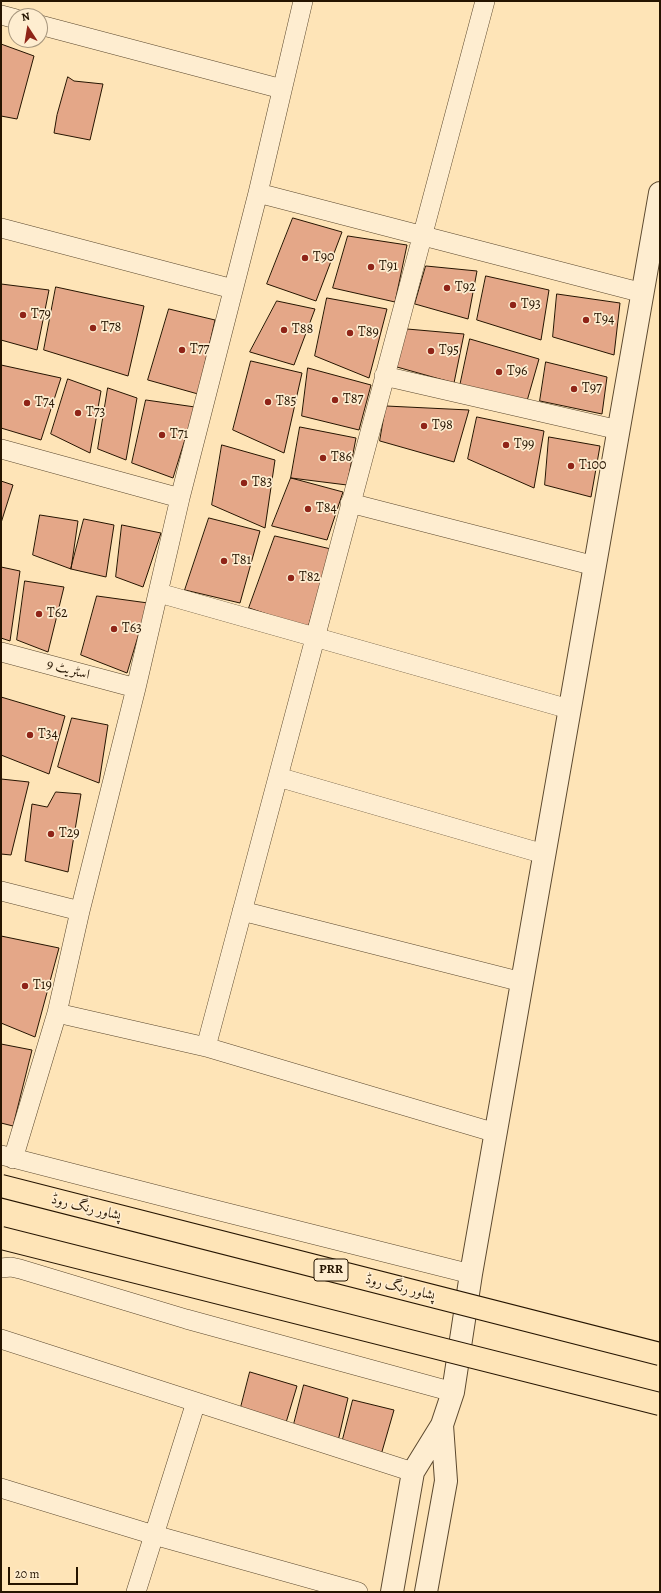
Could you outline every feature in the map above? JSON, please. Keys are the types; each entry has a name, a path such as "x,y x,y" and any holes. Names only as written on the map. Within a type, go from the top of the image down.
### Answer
{"highway":[{"name":"پشاور رنگ روڈ","path":"1,1186 660,1354"},
{"path":"1,1238 660,1404"}],"street":[{"path":"303,1 258,193 180,498 159,593 80,911 57,1012 7,1157 471,1274"},
{"path":"206,1047 484,1"},
{"path":"48,27 282,89"},
{"path":"258,193 643,293"},
{"path":"392,1592 413,1472 442,1425 453,1392 471,1274 660,193"},
{"path":"1,228 233,289"},
{"path":"384,376 619,430"},
{"path":"1,449 180,498"},
{"path":"350,503 595,566"},
{"path":"159,593 569,709"},
{"name":"اسٹریٹ 9","path":"1,652 136,688"},
{"path":"278,777 544,854"},
{"path":"1,891 80,911"},
{"path":"242,911 522,982"},
{"path":"57,1012 206,1047 496,1133"},
{"path":"1,1268 11,1267 20,1269 186,1319 453,1392"},
{"path":"1,1339 413,1472"},
{"path":"136,1592 196,1402"},
{"path":"426,1592 446,1482 442,1425"},
{"path":"1,1488 154,1535 358,1592"}],"building":[{"path":"1,44 8,47 8,48 34,56 17,119 1,116"},
{"path":"68,77 74,81 103,84 90,140 54,133 57,115"},
{"name":"T90","path":"293,218 342,232 316,301 267,284"},
{"name":"T91","path":"348,236 407,245 395,302 333,288"},
{"name":"T92","path":"426,266 477,271 468,319 415,304"},
{"name":"T93","path":"486,276 549,290 541,340 477,320"},
{"name":"T79","path":"1,284 49,290 37,350 1,340"},
{"name":"T78","path":"56,287 144,306 128,376 44,350"},
{"name":"T94","path":"557,294 620,303 614,355 553,337"},
{"name":"T89","path":"327,298 387,309 369,378 315,356"},
{"name":"T88","path":"277,301 315,309 294,365 250,352"},
{"name":"T77","path":"169,309 215,320 198,394 148,380"},
{"name":"T95","path":"407,329 464,334 454,383 397,367"},
{"name":"T96","path":"470,339 539,359 525,408 460,386"},
{"name":"T85","path":"251,361 302,373 284,453 233,430"},
{"name":"T97","path":"546,362 607,377 602,414 540,401"},
{"name":"T74","path":"1,365 61,378 41,440 1,428"},
{"name":"T87","path":"308,368 371,385 359,430 302,416"},
{"name":"T73","path":"68,379 101,391 90,453 51,434"},
{"path":"108,388 137,398 126,460 98,449"},
{"name":"T71","path":"146,400 195,407 173,478 132,463"},
{"name":"T98","path":"386,406 469,410 454,462 380,441"},
{"name":"T99","path":"477,417 544,431 534,488 468,459"},
{"name":"T86","path":"300,427 356,438 347,485 291,478"},
{"name":"T100","path":"549,437 600,446 591,497 545,485"},
{"name":"T83","path":"222,445 275,460 265,528 212,505"},
{"name":"T84","path":"291,478 343,492 327,540 272,526"},
{"path":"1,481 13,485 1,523"},
{"path":"40,515 78,521 71,569 33,555"},
{"name":"T81","path":"209,518 260,531 240,603 185,590"},
{"path":"84,519 114,525 106,577 71,569"},
{"path":"122,525 161,533 143,587 116,577"},
{"name":"T82","path":"275,536 331,549 308,628 249,608"},
{"path":"1,567 20,571 10,641 1,638"},
{"name":"T62","path":"25,581 64,587 48,652 17,640"},
{"name":"T63","path":"97,596 148,603 127,673 81,655"},
{"name":"T34","path":"1,697 65,716 49,774 1,755"},
{"path":"72,718 108,725 99,783 58,767"},
{"path":"1,779 29,782 11,855 1,854"},
{"name":"T29","path":"56,792 81,794 68,872 25,861 32,804 47,807"},
{"name":"T19","path":"1,936 59,948 35,1037 1,1023"},
{"path":"1,1044 32,1050 13,1126 1,1123"},
{"path":"250,1372 297,1386 285,1426 240,1411"},
{"path":"304,1385 348,1398 338,1441 293,1428"},
{"path":"353,1400 394,1410 381,1455 342,1443"}],"place":[{"name":"T90","path":"305,258"},
{"name":"T91","path":"371,267"},
{"name":"T92","path":"447,288"},
{"name":"T93","path":"513,305"},
{"name":"T79","path":"23,315"},
{"name":"T94","path":"586,320"},
{"name":"T78","path":"93,328"},
{"name":"T88","path":"284,330"},
{"name":"T89","path":"350,333"},
{"name":"T77","path":"182,350"},
{"name":"T95","path":"431,351"},
{"name":"T96","path":"499,372"},
{"name":"T97","path":"574,389"},
{"name":"T87","path":"335,400"},
{"name":"T85","path":"268,402"},
{"name":"T74","path":"27,403"},
{"name":"T73","path":"78,413"},
{"name":"T98","path":"424,426"},
{"name":"T71","path":"162,435"},
{"name":"T99","path":"506,445"},
{"name":"T86","path":"323,458"},
{"name":"T100","path":"571,466"},
{"name":"T83","path":"244,483"},
{"name":"T84","path":"308,509"},
{"name":"T81","path":"224,561"},
{"name":"T82","path":"291,578"},
{"name":"T62","path":"39,614"},
{"name":"T63","path":"114,629"},
{"name":"T34","path":"30,735"},
{"name":"T29","path":"51,834"},
{"name":"T19","path":"25,986"}]}
